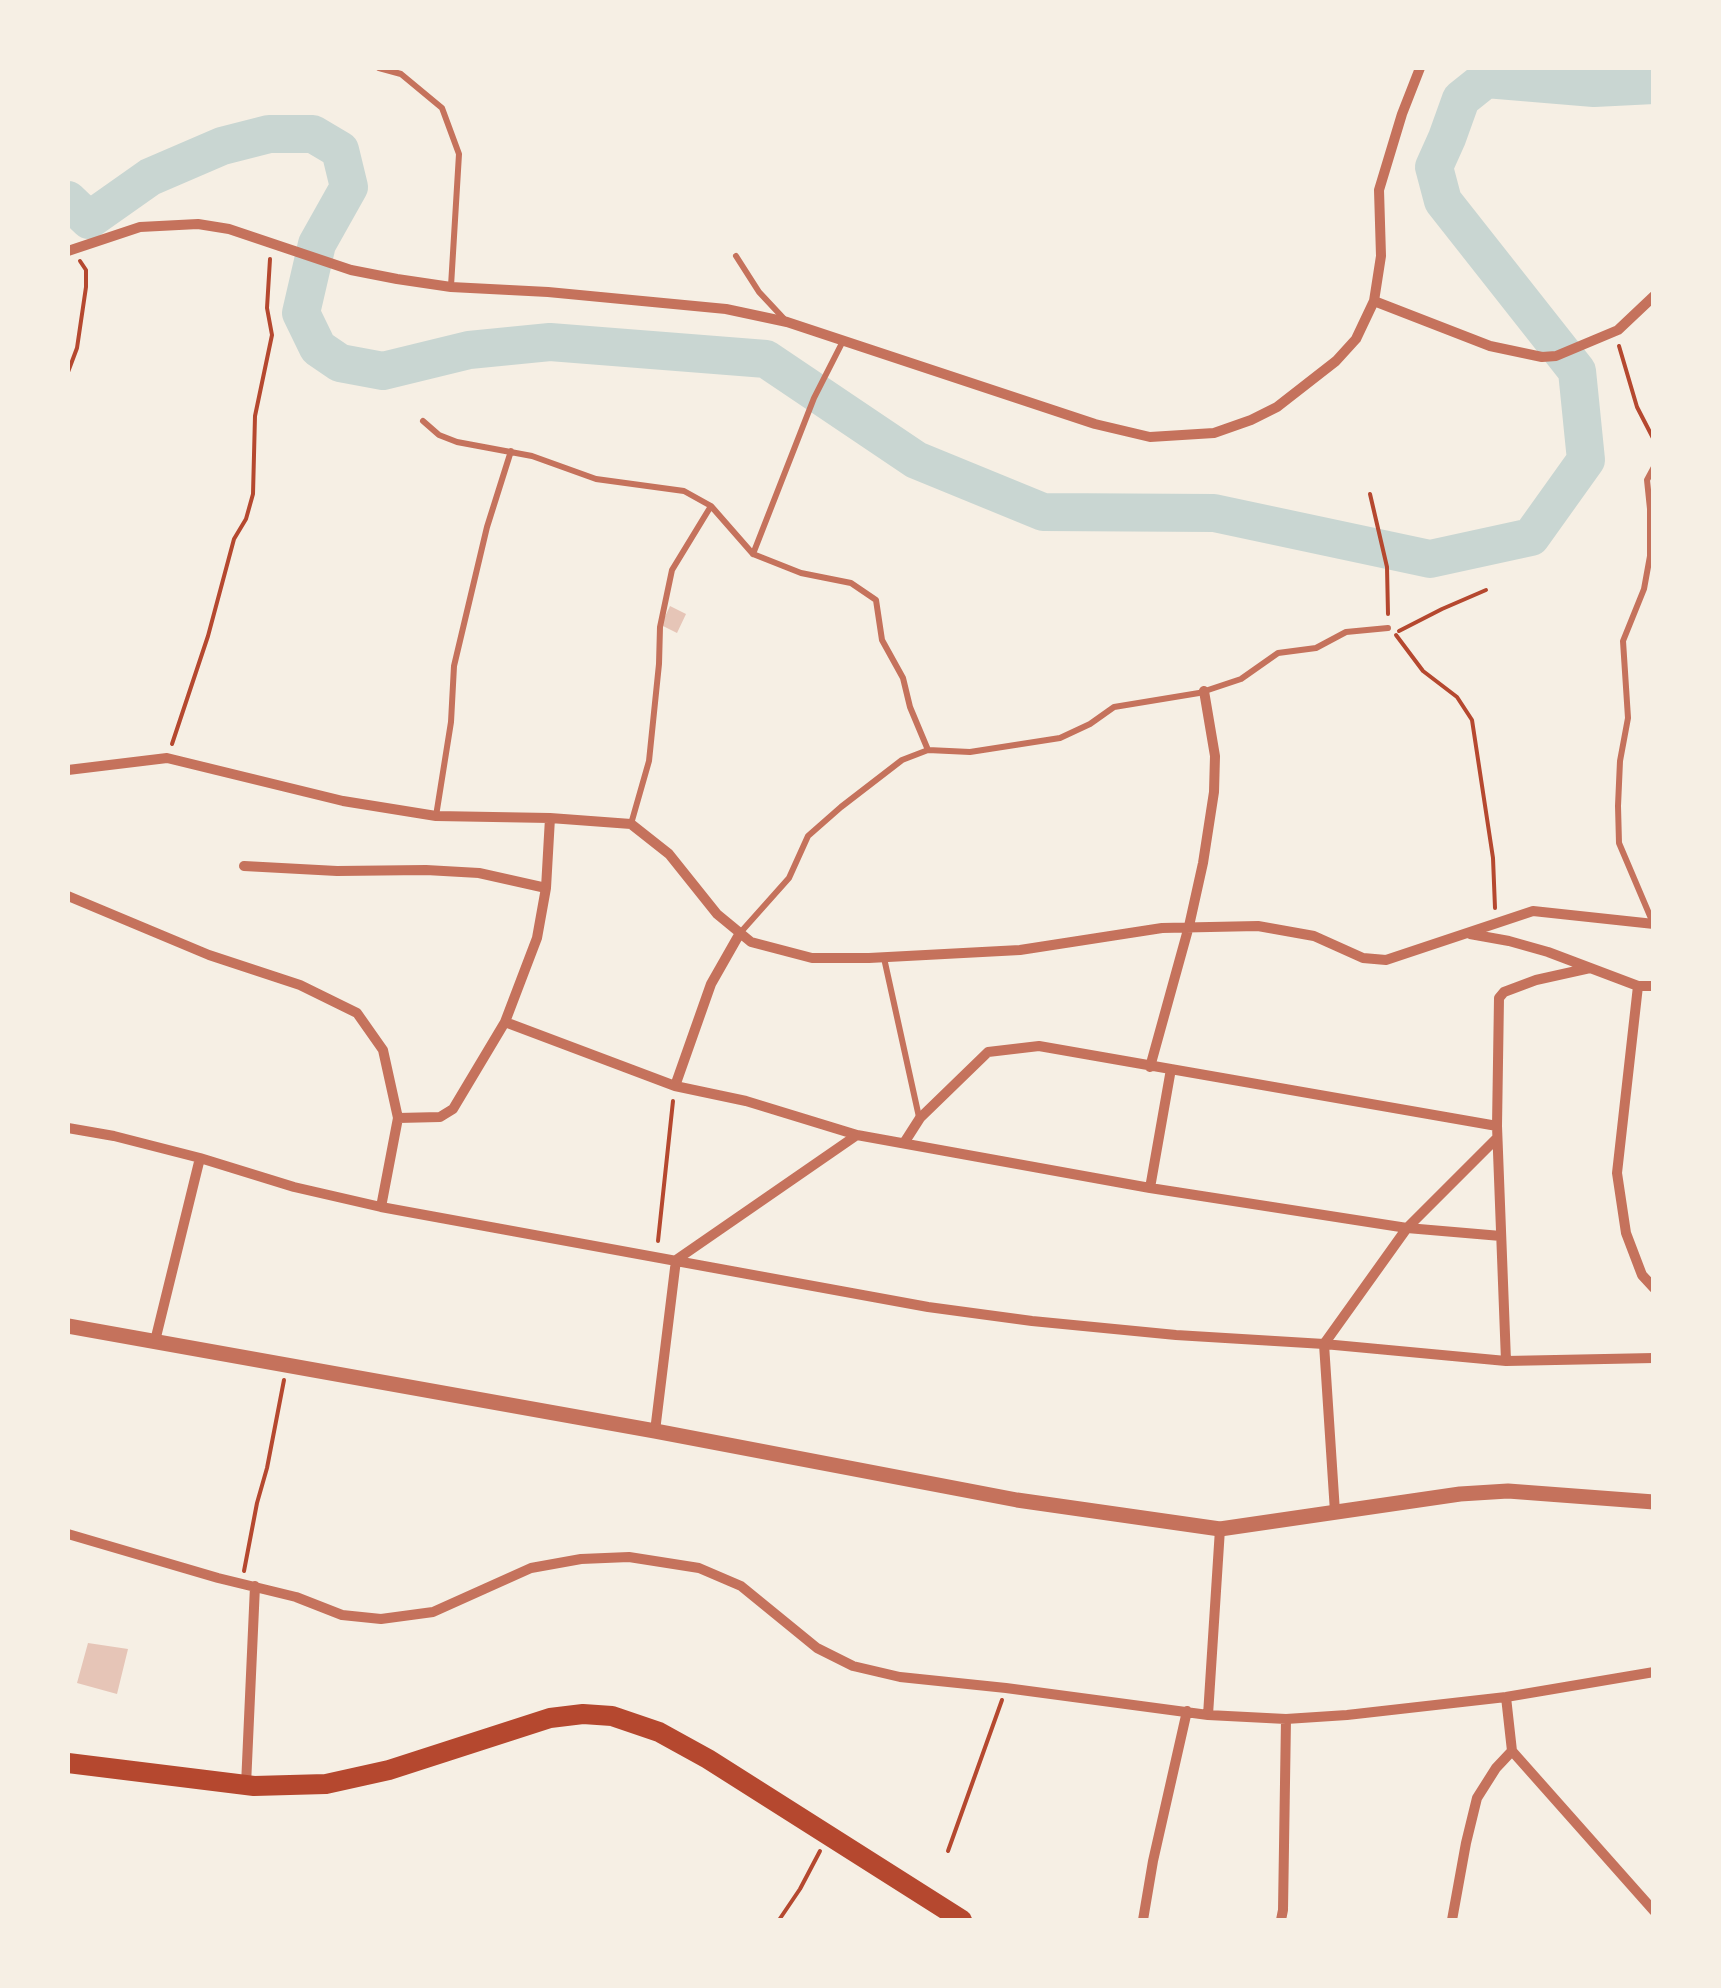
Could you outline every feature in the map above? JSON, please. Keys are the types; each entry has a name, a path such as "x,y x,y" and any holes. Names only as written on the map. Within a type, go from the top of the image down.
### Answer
{"main road":[{"path":"68,1763 246,1785 307,1785 390,1770 550,1718 598,1714 659,1732 962,1920"}],"street":[{"path":"70,250 140,227 198,224 229,229 351,270 451,288 548,292 726,309 788,322 841,345 1095,424 1150,436 1214,433 1278,407 1336,362 1356,340 1374,301 1381,256 1379,190 1420,68"},
{"path":"1374,301 1490,346 1518,354 1556,356 1618,330 1654,296"},
{"path":"1150,1066 1204,863 1215,756 1204,691"},
{"path":"68,770 167,758 343,800 436,816 631,824 668,854 716,914 750,942 812,958 1020,950 1162,928 1258,926 1314,936 1363,958 1386,960 1532,911 1654,924"},
{"path":"398,1118 440,1117 454,1109 504,1022 536,938 546,888 550,818"},
{"path":"244,866 426,870 479,874 546,888"},
{"path":"68,896 209,955 300,984 358,1013 383,1050 398,1118 381,1207"},
{"path":"674,1086 711,984 740,933"},
{"path":"1464,933 1535,948 1638,986 1654,986"},
{"path":"1506,1361 1497,1132 1499,998 1504,992 1536,980 1590,968"},
{"path":"1638,986 1618,1174 1626,1233 1642,1274 1654,1288"},
{"path":"504,1022 674,1086 746,1102 857,1135 1150,1188 1406,1228 1501,1236"},
{"path":"904,1143 920,1118 988,1052 1039,1046 1497,1132"},
{"path":"1150,1188 1171,1069"},
{"path":"68,1128 114,1136 294,1187 381,1207 928,1307 1176,1335 1506,1361 1654,1358"},
{"path":"1336,1512 1324,1344 1406,1228 1497,1132"},
{"path":"654,1431 676,1260 857,1135"},
{"path":"155,1341 200,1158"},
{"path":"68,1326 1017,1500 1220,1530 1508,1490 1654,1502"},
{"path":"1208,1715 1220,1530"},
{"path":"68,1534 296,1597 342,1615 381,1619 434,1612 531,1568 629,1557 699,1568 741,1586 817,1648 853,1666 900,1677 1208,1715 1286,1719 1347,1715 1506,1698 1654,1672"},
{"path":"246,1785 255,1586"},
{"path":"1506,1698 1512,1751 1654,1912"},
{"path":"1143,1920 1187,1711"},
{"path":"1281,1920 1286,1719"},
{"path":"1452,1920 1477,1798 1512,1751"}],"lane":[{"path":"380,68 401,74 442,108 459,154 451,288"},
{"path":"736,256 759,292 788,322"},
{"path":"753,554 814,398 841,345"},
{"path":"423,421 439,435 457,442 532,456 596,479 684,490 712,506 753,554 801,573 851,583 876,600 882,640 903,678 928,750"},
{"path":"436,816 451,722 454,666 487,527 511,451"},
{"path":"1654,468 1646,480 1650,556 1644,590 1623,641 1628,718 1620,761 1618,806 1619,843 1654,924"},
{"path":"631,824 649,760 660,627 672,570 712,506"},
{"path":"740,933 789,878 808,836 902,760 928,750 970,752 1060,738 1114,707 1204,691 1241,679 1278,654 1316,648 1346,632 1391,630"},
{"path":"884,957 920,1118"}],"path":[{"path":"167,758 208,636 234,539 246,519 253,494 255,416 272,335 267,308 272,243"},
{"path":"68,372 77,348 86,288 86,270 70,250"},
{"path":"1618,330 1637,408 1654,440"},
{"path":"1370,494 1387,568 1391,630 1423,670 1457,697 1472,720 1493,858 1496,923"},
{"path":"1391,630 1486,590"},
{"path":"657,1256 674,1086"},
{"path":"242,1582 286,1366"},
{"path":"948,1851 1006,1688"},
{"path":"779,1920 828,1835"}],"building":[{"path":"670,606 686,614 677,633 661,625"},
{"path":"88,1643 128,1649 117,1694 77,1683"}],"waterway":[{"path":"68,200 89,220 150,177 222,146 269,134 313,134 340,150 349,187 317,244 301,313 318,348 340,363 383,371 469,350 550,342 766,359 916,460 1043,512 1214,513 1430,559 1531,537 1586,460 1577,371 1443,201 1434,167 1461,99 1486,79 1594,88 1654,85"}]}
